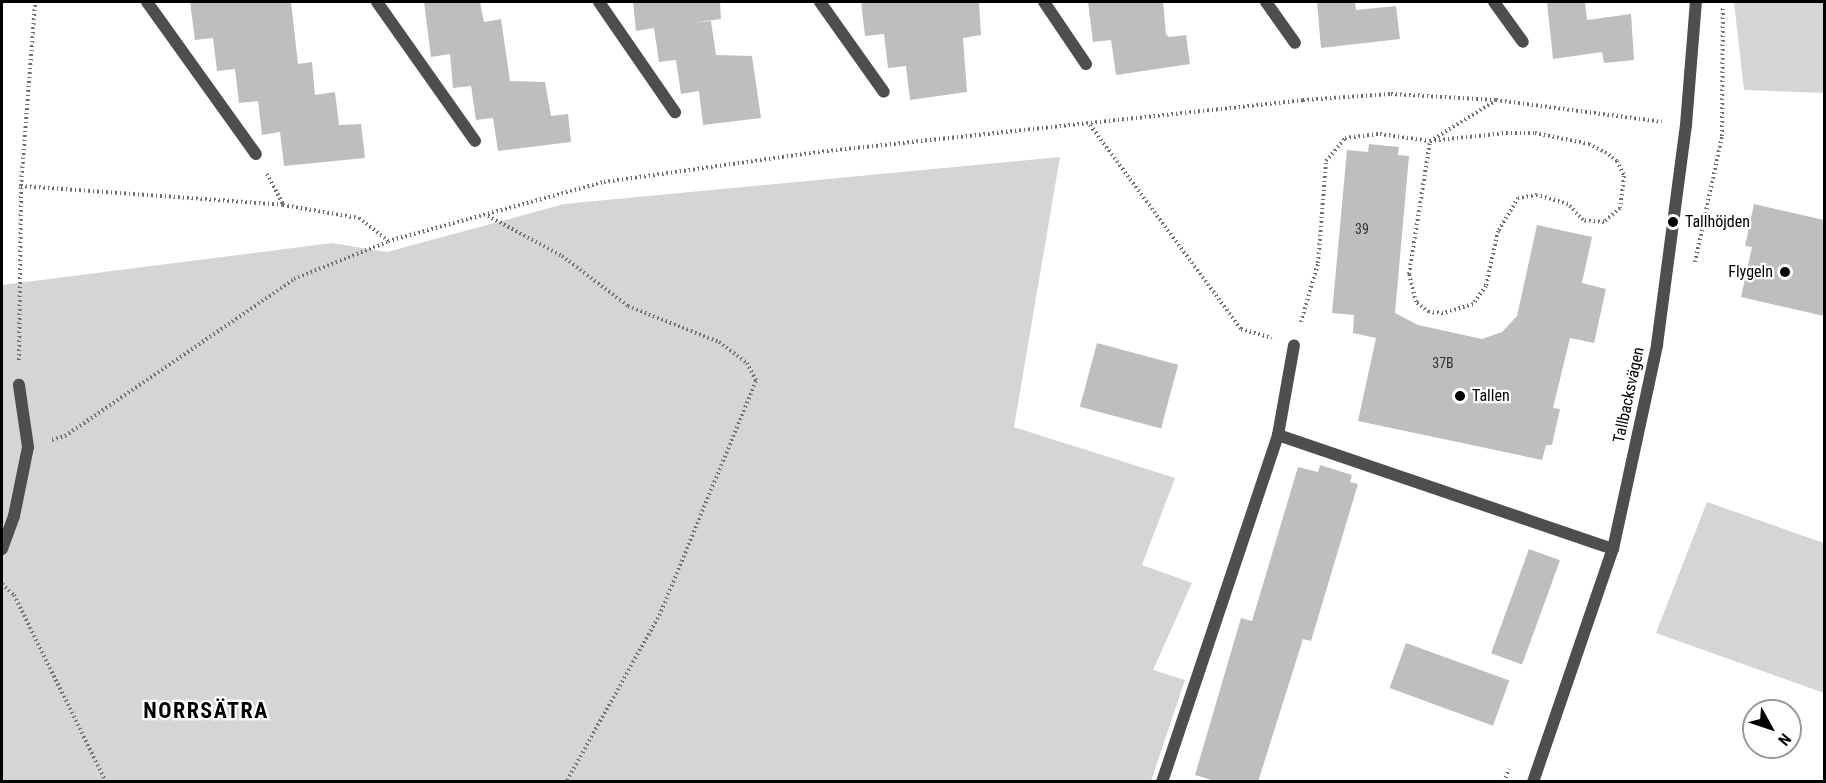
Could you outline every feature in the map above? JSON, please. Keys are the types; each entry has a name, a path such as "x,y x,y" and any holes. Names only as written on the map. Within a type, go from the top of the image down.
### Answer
{"street":[{"path":"147,2 256,154"},
{"path":"377,2 475,141"},
{"path":"599,2 675,112"},
{"path":"820,2 884,92"},
{"path":"1044,2 1086,64"},
{"path":"1266,2 1295,43"},
{"path":"1494,2 1523,42"},
{"name":"Tallbacksvägen","path":"1533,782 1613,549 1657,345 1686,125 1696,2"},
{"path":"1162,782 1278,435 1294,345"},
{"path":"2,549 14,516 28,447 19,385"},
{"path":"1278,435 1613,549"}],"path":[{"path":"19,385 21,186 35,2"},
{"path":"28,447 65,436 294,279 388,241 488,216 604,182 818,152 1391,94 1496,100 1686,125"},
{"path":"1090,124 1241,330 1294,345 1318,263 1326,161 1345,138 1380,134 1430,141 1535,133 1589,144 1617,161 1624,176 1624,194 1620,208 1604,222 1583,220 1568,204 1537,195 1518,198 1498,231 1486,286 1473,304 1443,313 1429,312 1416,303 1409,274 1430,141 1496,100"},
{"path":"256,154 283,205"},
{"path":"21,186 283,205 359,218 388,241"},
{"path":"488,216 562,256 628,306 719,342 747,363 756,381 660,615 566,782"},
{"path":"2,584 14,595 106,782"},
{"path":"1504,782 1512,760"}],"shaded area":[{"path":"1734,2 1824,2 1824,93 1744,90"},
{"path":"1060,157 1014,427 1175,478 1142,565 1192,583 1153,670 1185,680 1151,781 2,781 2,285 332,243 387,252 564,204"},
{"path":"1707,502 1824,543 1824,693 1656,633"}],"building":[{"path":"190,2 291,2 298,64 312,62 315,95 335,92 339,125 361,124 365,158 284,166 280,132 262,135 258,101 239,103 235,69 217,71 213,38 195,40"},
{"path":"424,2 480,2 484,22 501,19 510,81 545,82 551,116 568,114 571,142 498,151 493,118 476,120 471,86 453,88 450,54 431,57"},
{"path":"633,2 720,2 721,19 692,23 711,21 716,55 752,56 761,118 703,125 699,91 681,94 676,60 659,62 654,28 636,31"},
{"path":"861,2 979,2 981,35 963,38 967,92 910,100 906,66 888,68 884,34 865,36"},
{"path":"1088,2 1163,2 1166,34 1169,37 1186,35 1190,64 1116,75 1111,40 1093,42"},
{"path":"1317,2 1355,2 1356,10 1396,6 1400,39 1321,48"},
{"path":"1547,2 1585,2 1587,20 1631,14 1634,60 1604,63 1602,52 1553,59"},
{"path":"1369,144 1399,147 1398,155 1409,156 1395,313 1418,325 1482,339 1502,332 1517,316 1537,225 1592,237 1582,283 1606,289 1594,343 1570,338 1553,408 1560,409 1552,445 1546,445 1542,460 1358,421 1376,338 1353,333 1354,315 1332,313 1347,150 1368,152"},
{"name":"Flygeln","path":"1754,204 1824,220 1824,316 1741,297 1752,247 1745,246"},
{"path":"1097,343 1178,365 1161,428 1080,407"},
{"path":"1320,465 1352,475 1350,482 1358,484 1311,641 1303,639 1258,782 1218,782 1195,775 1241,618 1252,621 1298,467 1318,472"},
{"path":"1529,549 1560,560 1522,665 1491,653"},
{"path":"1406,643 1509,681 1493,726 1390,688"}],"place":[{"name":"Tallhöjden","path":"1673,222"},
{"name":"Flygeln","path":"1785,272"},
{"name":"Tallen","path":"1460,396"}],"district":[{"name":"NORRSÄTRA","path":"206,711"}]}
